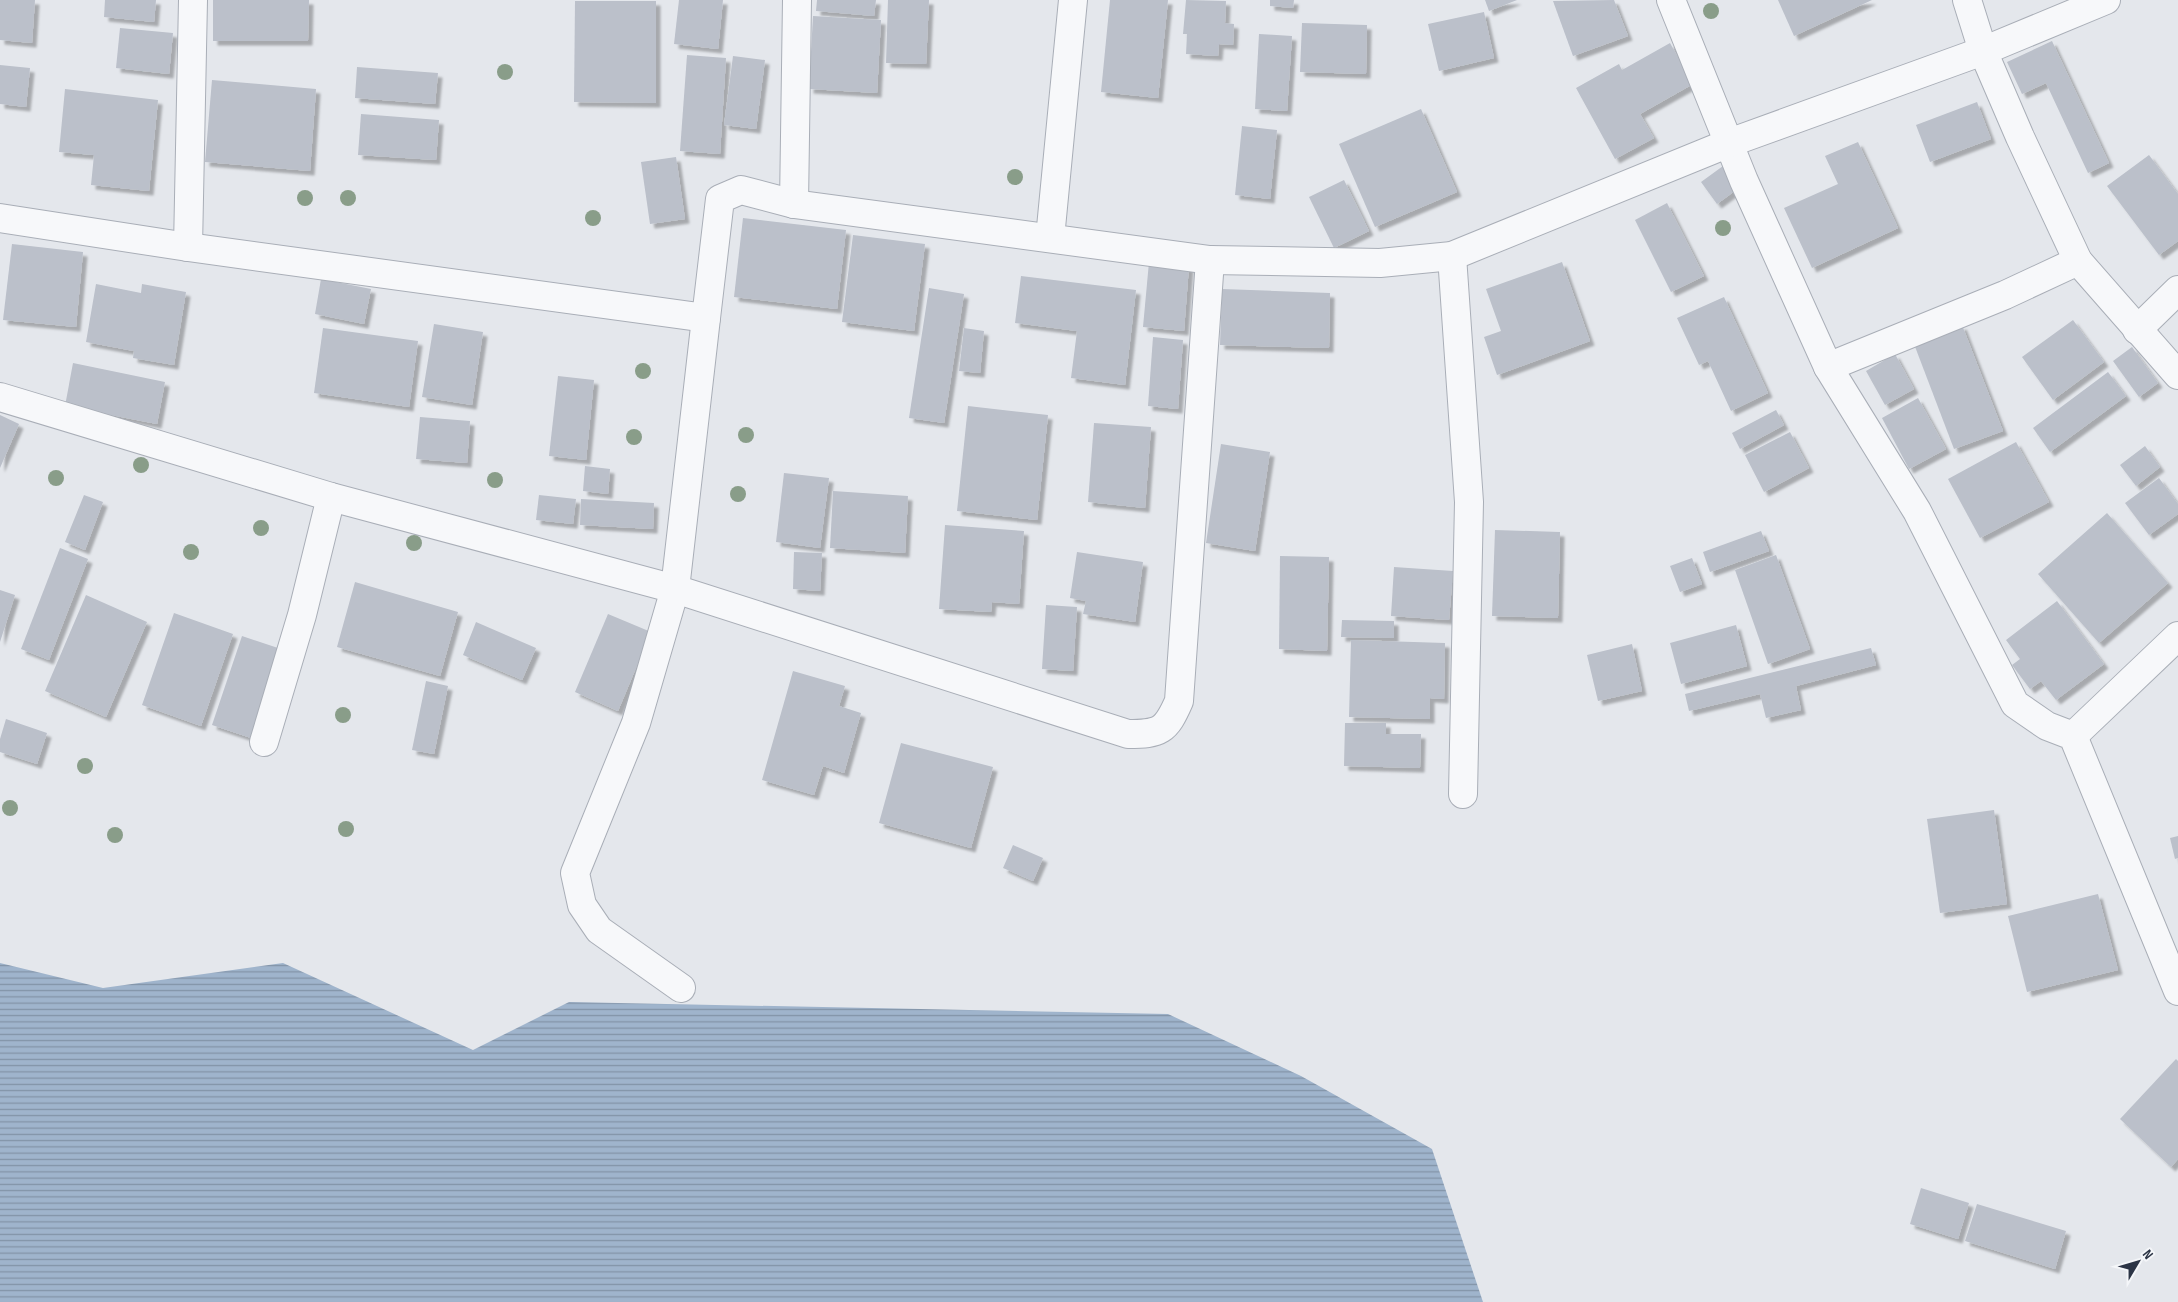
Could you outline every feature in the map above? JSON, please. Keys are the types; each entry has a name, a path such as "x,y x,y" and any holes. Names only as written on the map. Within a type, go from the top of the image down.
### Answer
{"street":[{"path":"188,247 193,0"},
{"path":"794,204 797,0"},
{"path":"1050,238 1073,0"},
{"path":"1671,0 1729,143 1828,367 1917,511 2016,704 2047,726 2073,736 2178,991"},
{"path":"1967,0 1983,51 2020,137 2078,261 2178,375"},
{"path":"681,988 599,930 582,905 575,873 636,723 675,589 720,199 741,190 794,204 1210,260 1380,263 1452,256 1729,143 1983,51 2106,0"},
{"path":"0,218 188,247 706,318"},
{"path":"1452,256 1469,502 1463,794"},
{"path":"0,397 331,497 675,589 1128,734 1160,731 1172,716 1179,702 1210,260"},
{"path":"1828,367 2006,295 2078,261"},
{"path":"2137,330 2178,290"},
{"path":"264,742 302,615 331,497"},
{"path":"2073,736 2178,636"}],"water":[{"path":"0,963 103,988 283,963 473,1050 569,1002 1168,1014 1301,1076 1432,1149 1483,1302 0,1302"}],"building":[{"path":"0,0 35,0 32,43 0,40"},
{"path":"105,0 156,0 154,22 104,17"},
{"path":"213,0 309,0 308,41 213,41"},
{"path":"679,0 723,0 718,49 674,44"},
{"path":"817,0 876,0 874,16 816,11"},
{"path":"888,0 929,0 926,64 886,63"},
{"path":"1110,0 1168,0 1158,98 1101,92"},
{"path":"1186,0 1226,1 1225,23 1234,24 1233,45 1219,44 1218,56 1186,54 1187,34 1183,34"},
{"path":"1270,0 1294,0 1293,8 1270,6"},
{"path":"1485,0 1517,0 1489,11"},
{"path":"1614,0 1628,36 1573,56 1553,1"},
{"path":"1778,0 1872,0 1794,36"},
{"path":"575,1 656,1 656,103 574,102"},
{"path":"1484,12 1494,58 1439,71 1428,24"},
{"path":"813,16 881,20 877,93 809,89"},
{"path":"1302,23 1367,25 1366,74 1300,72"},
{"path":"120,28 173,33 169,74 116,68"},
{"path":"1259,34 1292,36 1287,111 1255,109"},
{"path":"2052,41 2109,163 2088,173 2046,83 2022,94 2007,62"},
{"path":"1670,43 1693,84 1640,114 1654,138 1615,159 1576,88 1619,64 1622,70"},
{"path":"687,55 726,58 720,154 680,151"},
{"path":"733,56 765,60 756,129 724,125"},
{"path":"0,65 30,68 26,107 0,104"},
{"path":"357,67 438,73 435,104 355,98"},
{"path":"212,80 316,89 310,171 205,162"},
{"path":"65,89 158,100 149,191 91,185 94,155 59,152"},
{"path":"1977,102 1991,139 1930,162 1916,125"},
{"path":"1421,109 1457,192 1375,227 1339,144"},
{"path":"361,114 439,120 436,160 358,155"},
{"path":"1242,126 1277,130 1270,199 1235,195"},
{"path":"1858,142 1898,228 1812,268 1784,208 1838,184 1825,156"},
{"path":"2149,155 2178,194 2178,241 2159,255 2107,186"},
{"path":"676,157 685,219 650,224 641,162"},
{"path":"1723,166 1740,187 1717,204 1701,182"},
{"path":"1344,180 1369,231 1334,248 1309,197"},
{"path":"1667,203 1704,276 1671,292 1635,220"},
{"path":"743,218 846,230 837,309 734,297"},
{"path":"853,235 925,244 914,331 842,322"},
{"path":"12,244 83,252 76,327 3,320"},
{"path":"1149,262 1189,266 1184,331 1143,327"},
{"path":"1562,262 1590,341 1497,375 1484,337 1501,331 1486,289"},
{"path":"1021,276 1136,290 1125,385 1071,378 1077,331 1015,323"},
{"path":"321,279 371,289 364,324 315,314"},
{"path":"96,284 141,293 142,284 186,292 174,365 133,358 134,351 86,342"},
{"path":"929,288 964,294 944,423 909,418"},
{"path":"1222,289 1330,293 1329,348 1220,345"},
{"path":"1724,297 1768,393 1731,411 1708,361 1699,365 1677,318"},
{"path":"2073,320 2104,362 2053,400 2022,357"},
{"path":"434,324 483,332 472,405 422,397"},
{"path":"1962,325 2003,431 1954,449 1914,344"},
{"path":"323,328 418,341 409,407 314,393"},
{"path":"964,328 984,331 980,373 959,371"},
{"path":"1153,337 1183,340 1178,409 1148,406"},
{"path":"2132,347 2158,383 2139,397 2113,361"},
{"path":"1895,354 1914,389 1885,405 1866,371"},
{"path":"73,363 165,382 157,424 65,406"},
{"path":"2108,372 2126,396 2050,452 2033,428"},
{"path":"558,376 594,380 586,460 549,456"},
{"path":"1918,398 1946,449 1909,469 1882,418"},
{"path":"968,406 1048,415 1037,520 957,511"},
{"path":"1776,410 1784,425 1740,449 1732,433"},
{"path":"0,415 19,424 0,468"},
{"path":"420,417 470,421 467,463 416,459"},
{"path":"1094,423 1151,427 1145,508 1088,502"},
{"path":"1790,432 1809,468 1764,492 1745,455"},
{"path":"2016,442 2049,502 1980,538 1948,479"},
{"path":"1221,444 1270,452 1255,551 1206,543"},
{"path":"2145,446 2160,467 2136,486 2120,465"},
{"path":"585,466 610,469 608,494 583,491"},
{"path":"784,473 829,478 820,548 776,542"},
{"path":"2159,478 2178,504 2178,514 2149,535 2125,503"},
{"path":"833,491 908,496 905,553 830,548"},
{"path":"84,495 103,502 85,550 65,542"},
{"path":"539,495 576,499 573,524 536,520"},
{"path":"581,499 654,503 653,529 580,525"},
{"path":"2107,513 2168,583 2099,643 2038,574"},
{"path":"945,525 1024,531 1019,604 992,602 991,612 939,609"},
{"path":"1495,530 1560,532 1558,618 1492,616"},
{"path":"1761,531 1769,551 1710,572 1703,552"},
{"path":"60,548 88,559 49,660 21,649"},
{"path":"794,552 822,553 820,591 793,589"},
{"path":"1077,552 1143,562 1135,622 1083,614 1086,601 1070,598"},
{"path":"1776,555 1810,649 1768,664 1735,570"},
{"path":"1280,556 1329,557 1327,651 1279,649"},
{"path":"1692,558 1702,584 1680,592 1670,566"},
{"path":"1394,567 1453,571 1449,620 1391,616"},
{"path":"355,582 458,612 440,676 337,647"},
{"path":"0,590 15,595 0,642"},
{"path":"86,595 147,622 106,717 45,691"},
{"path":"2057,601 2104,664 2056,700 2041,681 2030,689 2012,665 2020,659 2006,640"},
{"path":"1046,605 1077,607 1073,671 1042,669"},
{"path":"174,613 233,634 201,726 142,705"},
{"path":"608,614 651,632 618,711 575,692"},
{"path":"1342,620 1394,621 1394,638 1341,637"},
{"path":"476,622 536,648 522,680 463,655"},
{"path":"1736,625 1747,666 1681,684 1670,643"},
{"path":"242,636 281,649 251,738 212,725"},
{"path":"1351,640 1445,643 1444,699 1430,698 1430,719 1349,717"},
{"path":"1632,644 1642,691 1598,701 1587,655"},
{"path":"1871,648 1876,665 1796,686 1801,710 1766,718 1760,694 1689,711 1685,694"},
{"path":"793,671 845,686 839,706 861,713 844,773 823,766 814,795 762,780"},
{"path":"426,681 448,686 434,754 412,750"},
{"path":"6,719 47,733 37,764 0,752 0,739"},
{"path":"1345,723 1386,723 1386,734 1421,734 1420,768 1344,766"},
{"path":"901,743 993,767 971,848 879,823"},
{"path":"1994,810 2007,904 1940,913 1927,819"},
{"path":"2178,836 2178,858 2175,859 2170,838"},
{"path":"1013,845 1043,858 1033,881 1003,868"},
{"path":"2098,894 2118,970 2027,992 2008,916"},
{"path":"2176,1059 2178,1061 2178,1159 2171,1167 2120,1119"},
{"path":"1921,1188 1969,1203 1958,1239 1910,1224"},
{"path":"1977,1204 2066,1231 2055,1269 1965,1241"}]}
